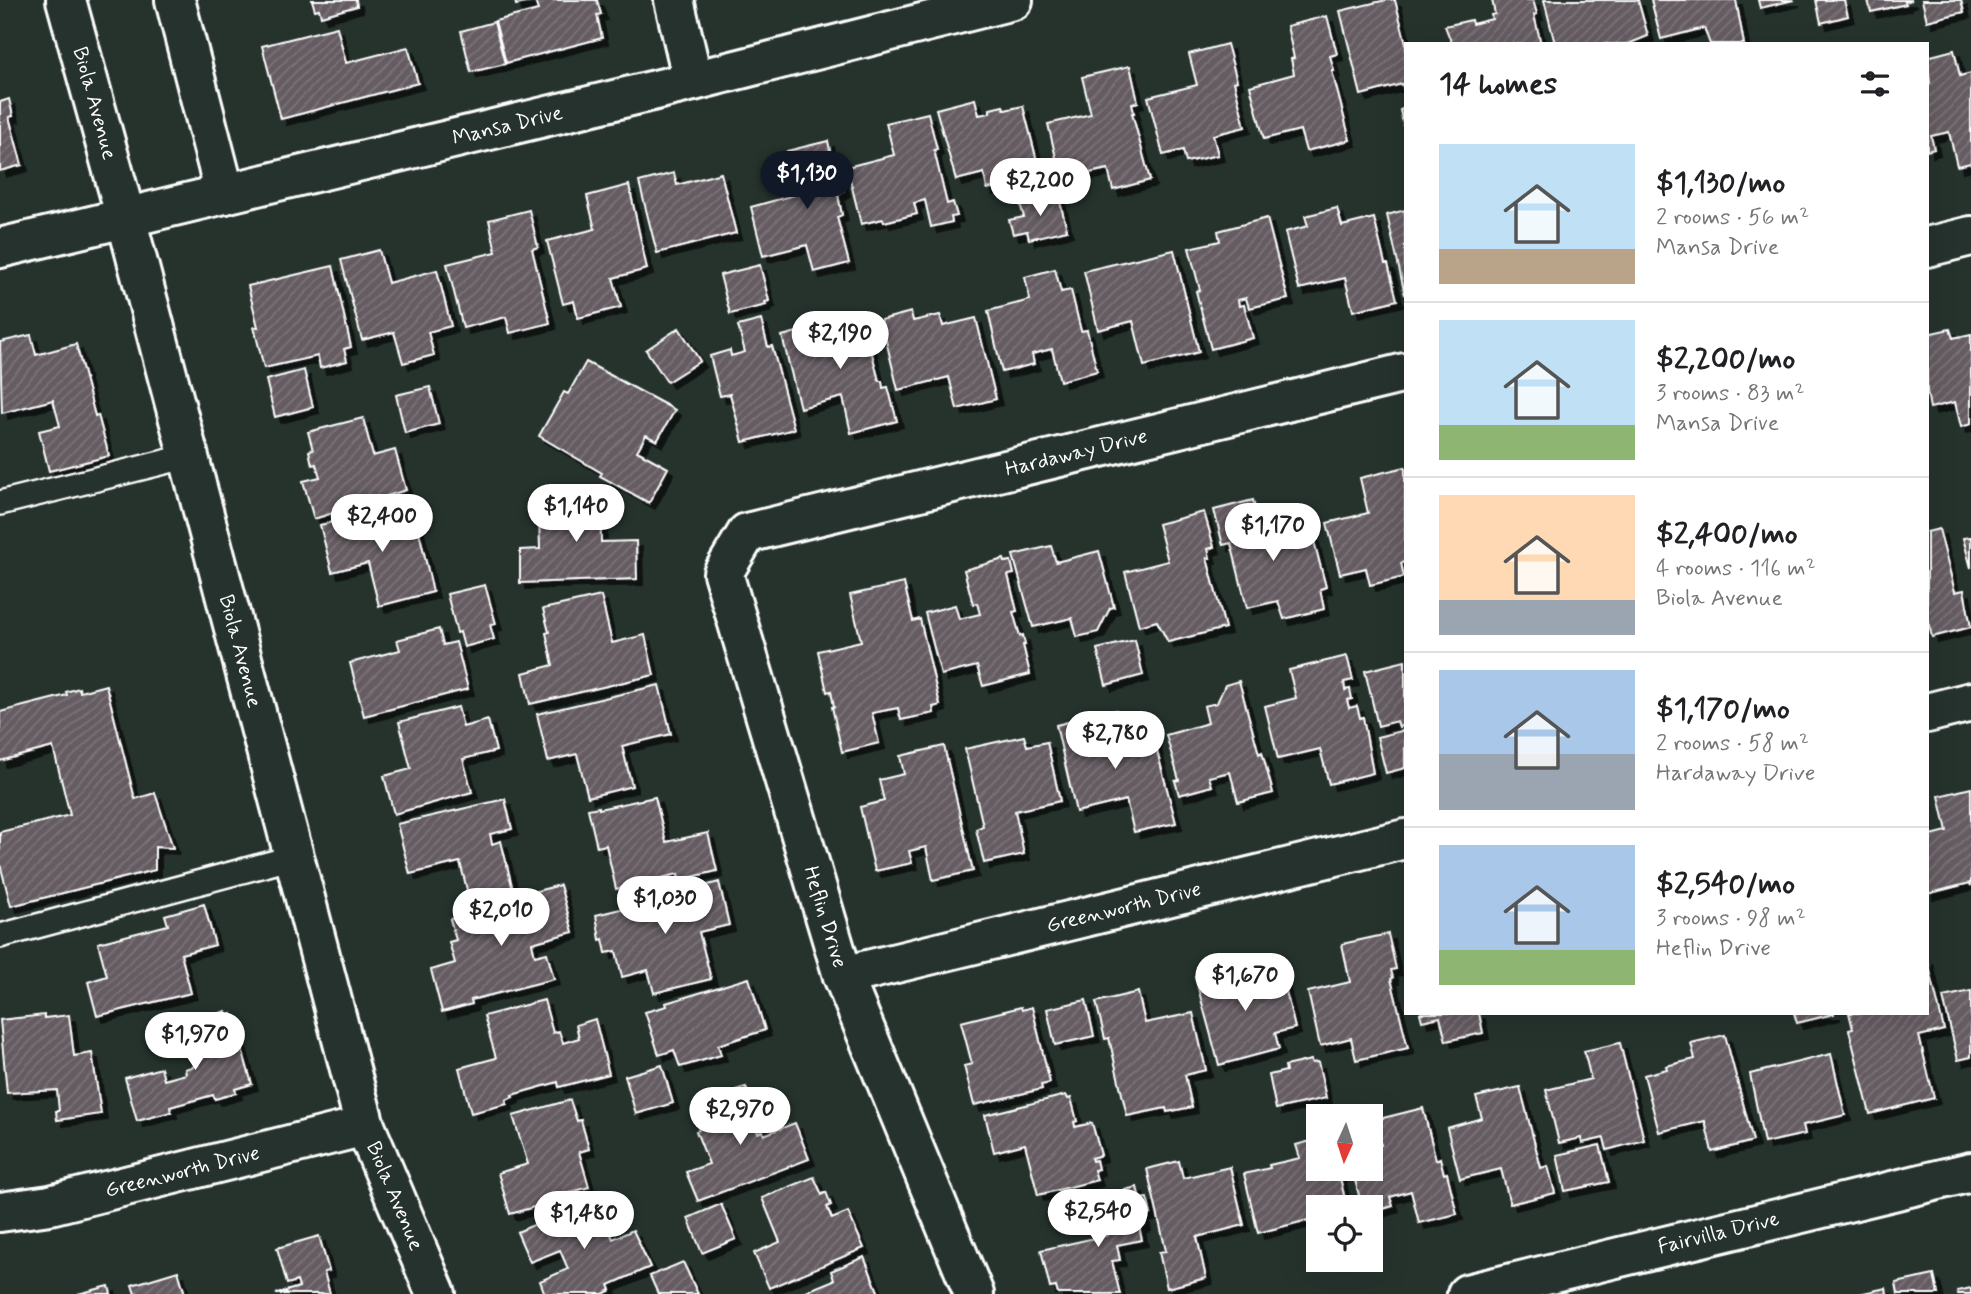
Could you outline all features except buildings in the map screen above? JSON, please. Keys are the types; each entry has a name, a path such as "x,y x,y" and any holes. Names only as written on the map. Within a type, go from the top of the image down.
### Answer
{"street":[{"name":"Biola Avenue","path":"66,0 365,1126 436,1294"},
{"path":"175,0 225,194"},
{"path":"674,0 693,82"},
{"name":"Mansa Drive","path":"0,248 693,82 1013,0"},
{"path":"1929,246 1971,236"},
{"name":"Hardaway Drive","path":"747,533 1404,373"},
{"name":"Heflin Drive","path":"747,533 723,573 843,976 974,1294"},
{"path":"1929,712 1971,702"},
{"name":"Greenworth Drive","path":"843,976 1404,839"},
{"name":"Greenworth Drive","path":"0,1212 50,1205 365,1126"},
{"name":"Fairvilla Drive","path":"1467,1294 1971,1172"}],"lane":[{"path":"0,503 189,456"},
{"path":"0,936 294,857"}]}
